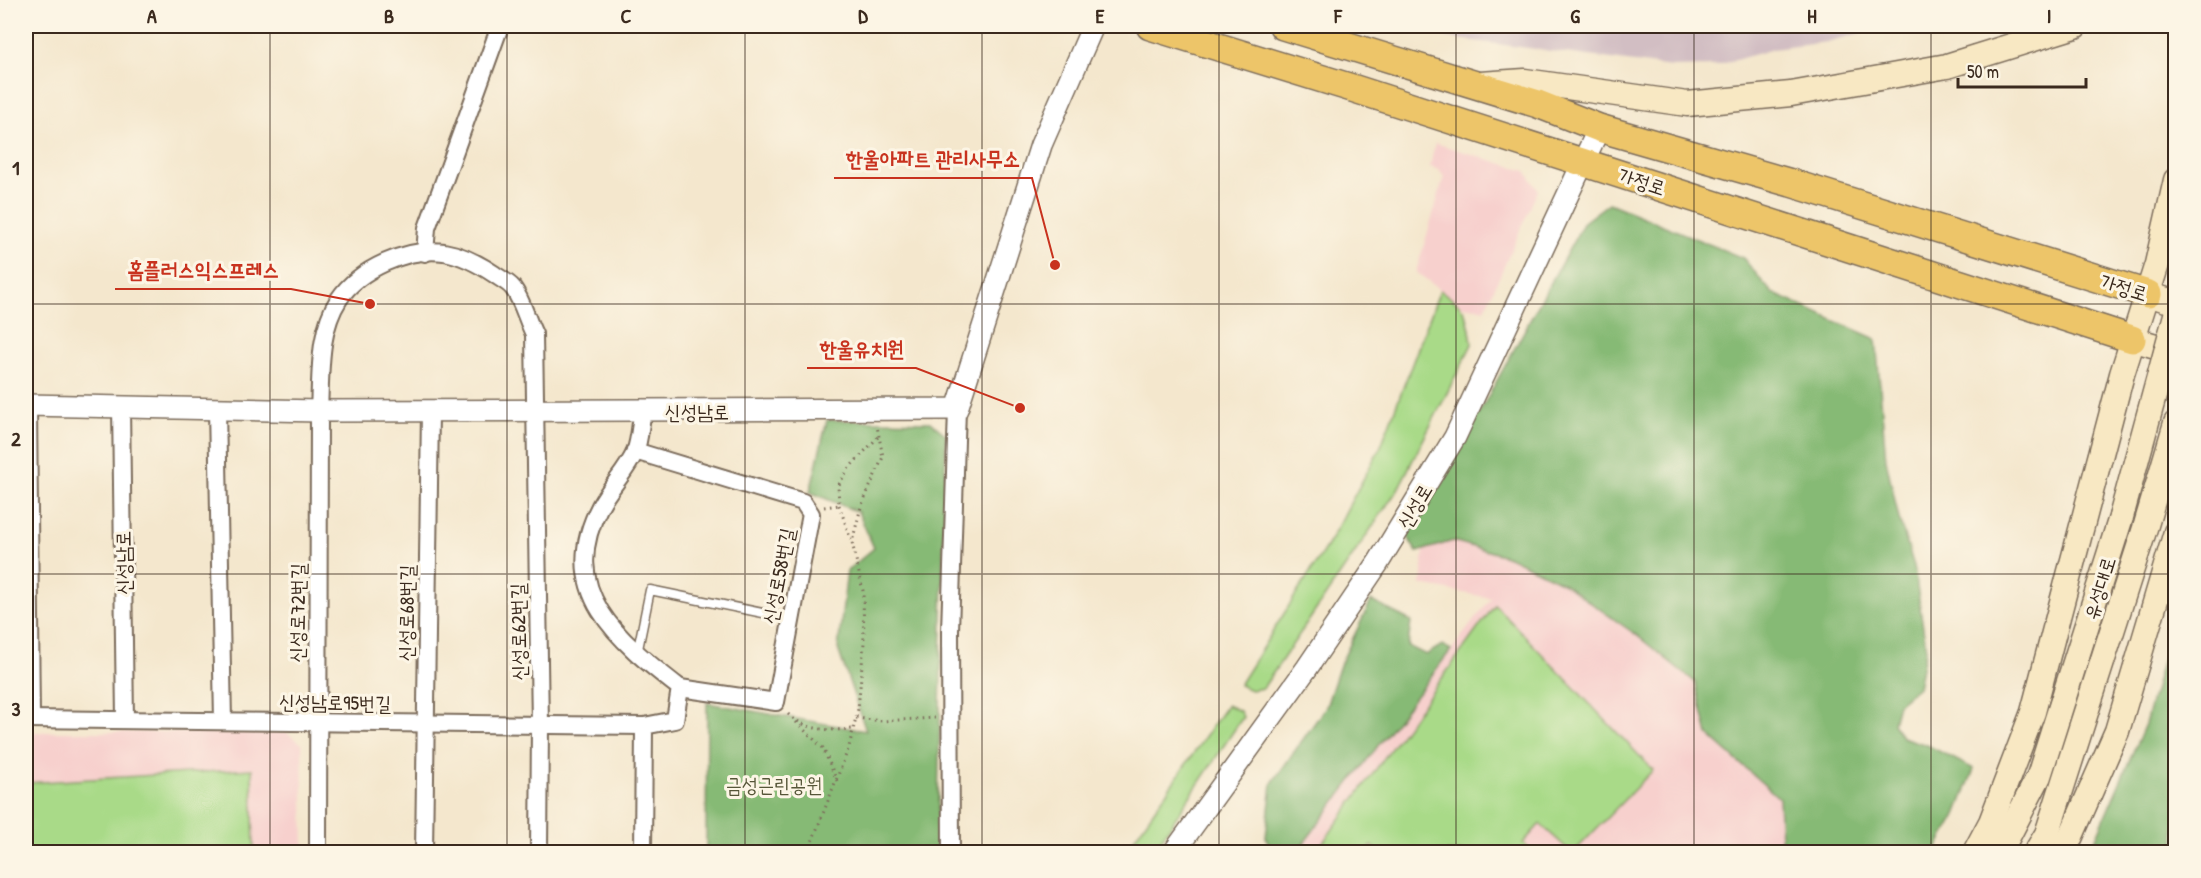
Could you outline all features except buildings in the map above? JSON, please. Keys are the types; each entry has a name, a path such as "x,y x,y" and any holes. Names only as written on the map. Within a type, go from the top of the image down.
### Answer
{"main road":[{"name":"가정로","path":"1150,26 1583,162 2132,339"},
{"name":"가정로","path":"1282,26 1538,104 1599,128 1791,183 2175,303"},
{"path":"1469,84 1525,81 1687,104 1768,96 1947,66 2075,26"},
{"path":"1975,852 1991,822 2032,712 2132,339 2148,294 2175,180"},
{"name":"유성대로","path":"2000,852 2039,776 2121,517 2175,315"},
{"path":"2132,339 2175,351"},
{"name":"유성대로","path":"2037,852 2047,834 2146,525 2175,423"},
{"path":"2064,852 2117,731 2175,532"}],"street":[{"path":"425,254 427,228 500,26"},
{"path":"951,852 950,631 957,409 1041,146 1093,26"},
{"name":"신성로","path":"1174,852 1307,668 1403,524 1455,437 1599,128"},
{"path":"28,719 27,405 121,405 319,411 321,355 326,327 338,300 355,279 378,266 411,255 443,252 477,263 512,287 534,334 536,411"},
{"name":"신성남로","path":"121,405 125,720"},
{"path":"217,408 223,721"},
{"name":"신성남로","path":"319,411 957,409"},
{"name":"신성로72번길","path":"318,852 316,723 321,494 319,411"},
{"name":"신성로68번길","path":"424,852 430,411"},
{"name":"신성로62번길","path":"536,411 540,725 539,852"},
{"path":"643,411 635,451 600,506 587,536 587,573 592,599 612,631 636,654 680,688 776,702"},
{"name":"신성로58번길","path":"635,451 803,502 811,514 776,702"},
{"path":"643,852 644,726 675,720 680,688"},
{"name":"신성남로95번길","path":"28,719 644,726"}],"lane":[{"path":"636,654 650,590 792,619"}],"path":[{"path":"852,542 868,486 883,457 875,410"},
{"path":"808,852 837,781 854,729 864,643 863,591 852,542 839,505 838,486 849,468 878,437"},
{"path":"808,509 839,505"},
{"path":"776,702 823,748 837,781"},
{"path":"856,718 900,721 951,716"},
{"path":"792,718 808,727 832,731 854,729"}],"shaded area":[{"path":"1395,26 1885,26 1827,42 1773,49 1715,66 1672,67 1451,38"},
{"path":"1435,143 1526,171 1538,190 1485,309 1462,306 1416,272 1444,177 1439,170 1430,167"},
{"path":"1453,541 1509,557 1561,582 1635,634 1694,682 1708,735 1779,798 1781,840 1769,852 1297,852 1491,598 1421,585 1424,550"},
{"path":"26,732 286,732 302,744 304,852 26,852"}],"green space":[{"path":"1609,203 1743,258 1772,293 1876,339 1886,460 1899,519 1914,566 1926,648 1918,687 1898,704 1893,723 1902,737 1927,745 1974,769 1956,815 1935,852 1769,852 1781,840 1779,798 1708,735 1695,682 1635,634 1561,582 1509,557 1453,541 1417,552 1407,536 1467,435 1584,222"},
{"path":"1440,290 1464,312 1472,344 1398,489 1263,688 1251,690 1239,685 1331,539 1381,446"},
{"name":"금성근린공원","path":"827,420 931,422 946,435 937,852 706,852 707,703 866,731 838,649 847,571 874,548 858,512 810,492"},
{"path":"1371,601 1411,621 1408,646 1426,655 1442,645 1451,650 1297,852 1272,852 1266,837 1272,783 1326,707 1340,665"},
{"path":"1495,605 1653,770 1574,852 1571,852 1540,824 1523,843 1533,852 1380,852 1372,846 1365,852 1316,852"},
{"path":"2175,616 2175,852 2090,852 2145,724"},
{"path":"1227,705 1240,711 1243,717 1153,852 1125,852"},
{"path":"252,769 254,852 26,852 26,783"}],"place":[{"name":"한울아파트 관리사무소","path":"1055,265"},
{"name":"홈플러스익스프레스","path":"370,304"},
{"name":"한울유치원","path":"1020,408"}]}
